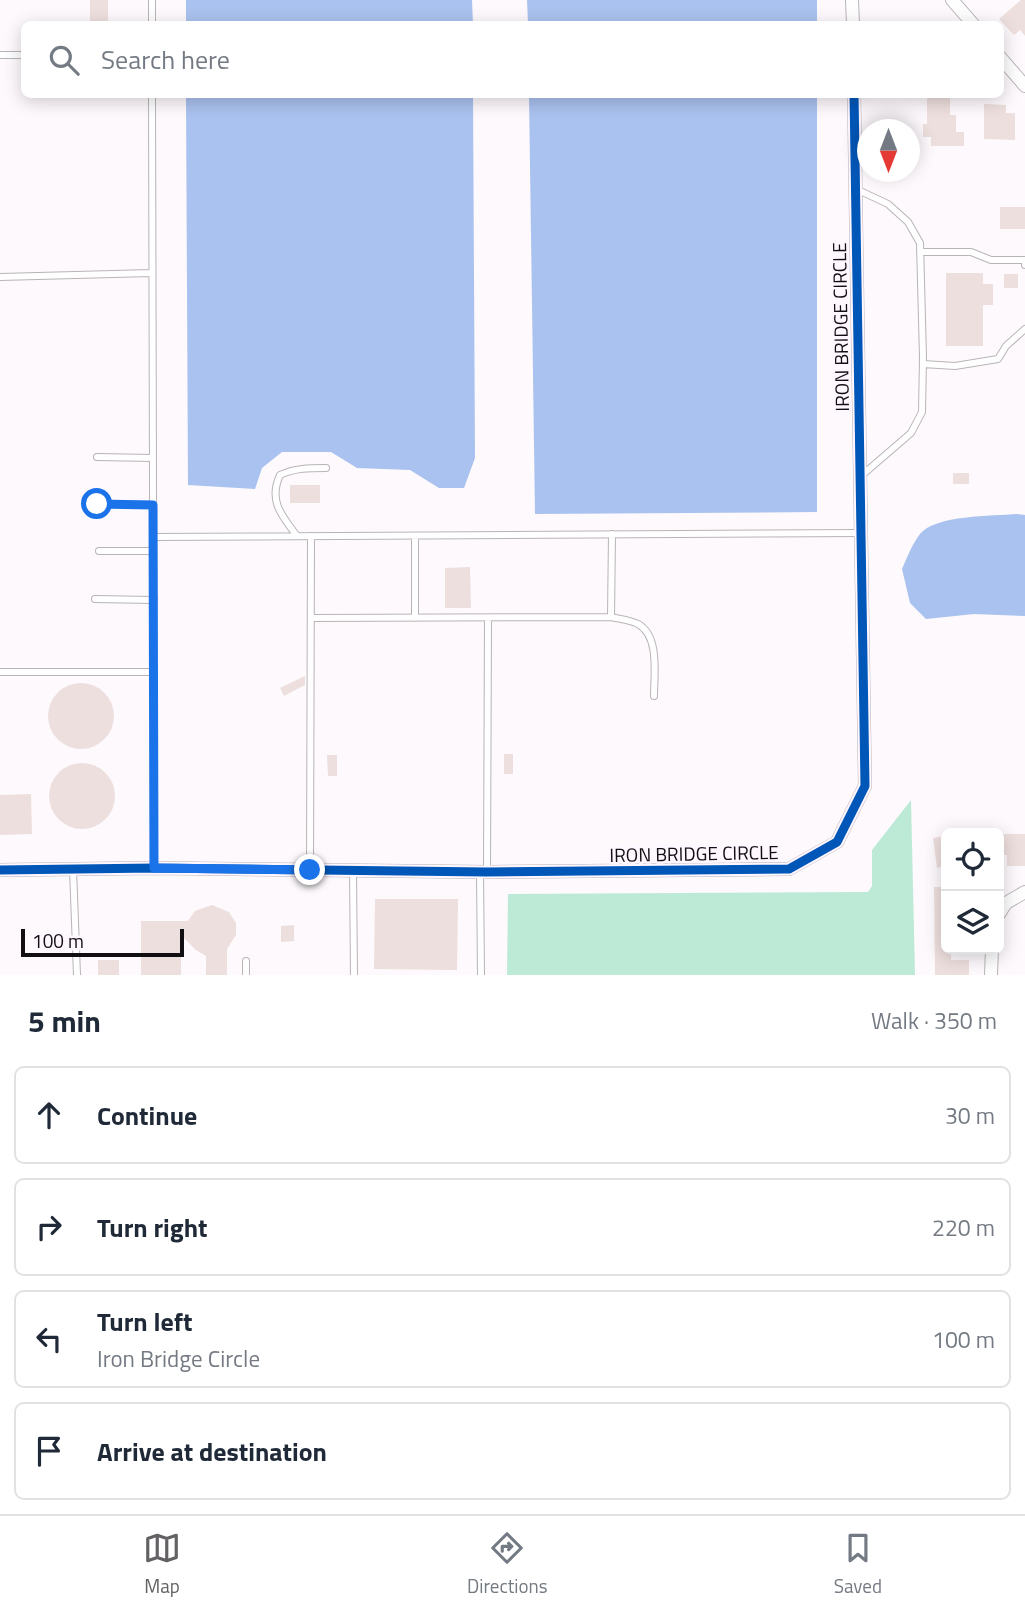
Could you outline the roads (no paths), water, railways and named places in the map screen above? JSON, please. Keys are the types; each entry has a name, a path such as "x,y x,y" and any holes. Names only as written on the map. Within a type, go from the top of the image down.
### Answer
{"street":[{"path":"852,0 853,21"},
{"path":"952,0 970,21"},
{"path":"1004,62 1025,86"},
{"name":"IRON BRIDGE CIRCLE","path":"0,870 154,868 483,872 789,869 837,842 865,786 854,98"},
{"path":"1004,906 1025,892"},
{"path":"991,975 992,954"}],"lane":[{"path":"152,0 152,21"},
{"path":"0,55 21,55"},
{"path":"152,98 154,868"},
{"path":"856,190 888,204 908,222 920,243 923,364 922,412 911,433 859,478"},
{"path":"920,252 971,252 991,260 1025,260 1025,265"},
{"path":"0,276 151,274"},
{"path":"923,364 955,366 998,359 1006,346 1025,329"},
{"path":"97,457 153,458"},
{"path":"297,536 277,508 276,483 280,475 289,471 326,468"},
{"path":"97,504 153,505"},
{"path":"153,537 860,533"},
{"path":"611,617 612,534"},
{"path":"310,870 311,536"},
{"path":"415,536 415,618"},
{"path":"99,551 153,551"},
{"path":"95,599 154,600"},
{"path":"311,618 611,617 638,624 646,631 653,649 654,696"},
{"path":"481,975 488,618"},
{"path":"0,672 154,672"},
{"path":"74,869 76,975"},
{"path":"353,871 354,975"},
{"path":"246,961 246,975"}],"water":[{"path":"186,0 472,0 473,21 186,21"},
{"path":"527,0 817,0 817,21 528,21"},
{"path":"186,98 473,98 475,458 464,488 439,488 410,470 357,468 331,452 282,452 262,468 255,489 188,485"},
{"path":"529,98 817,98 817,512 535,514"},
{"path":"1025,515 1025,616 974,614 926,619 910,603 902,569 915,542 927,528 951,520"}]}
